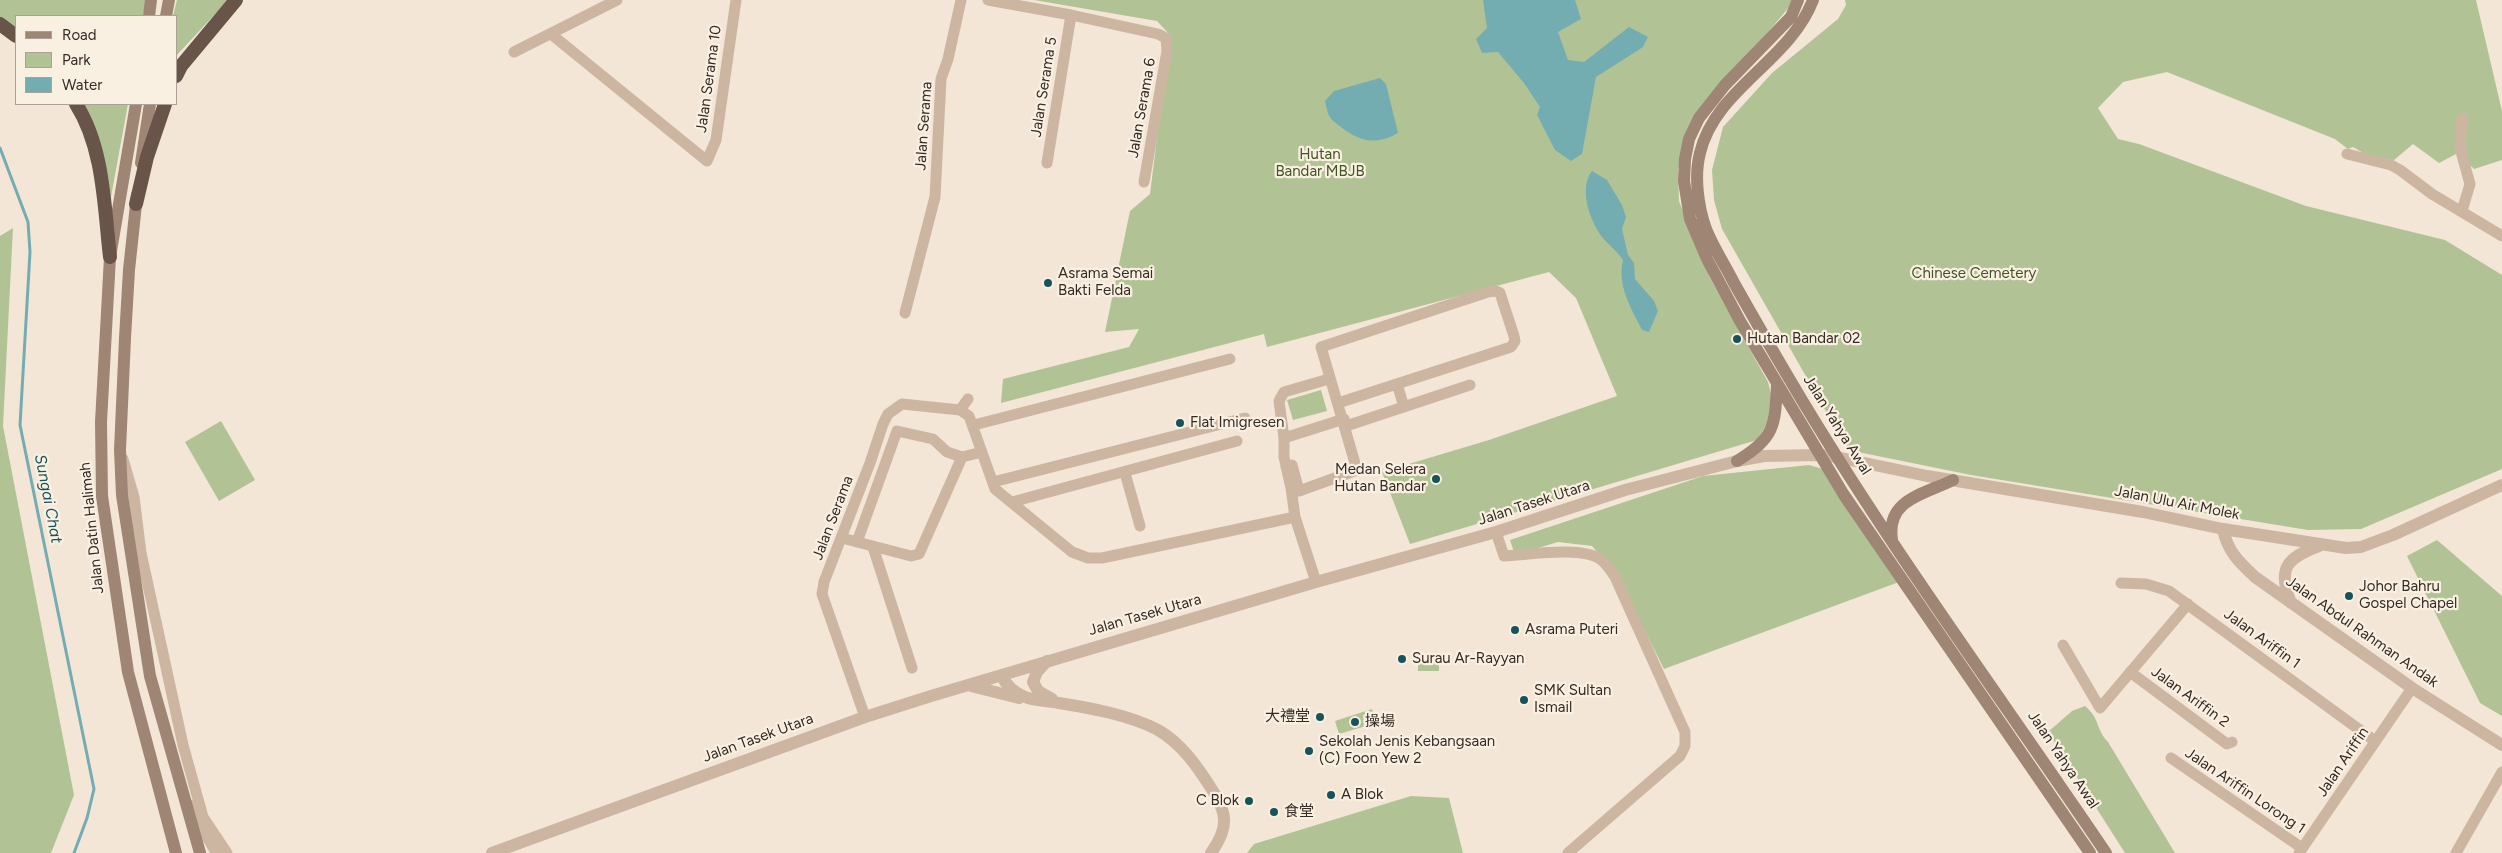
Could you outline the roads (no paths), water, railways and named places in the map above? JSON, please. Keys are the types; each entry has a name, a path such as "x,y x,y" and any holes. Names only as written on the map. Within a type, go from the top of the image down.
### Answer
{"highway":[{"path":"178,71 180,66 236,0"},
{"path":"0,24 15,35"},
{"path":"77,105 86,119 99,162 110,257"},
{"path":"136,204 147,157 165,105"}],"main road":[{"path":"149,15 151,0"},
{"path":"166,15 169,0"},
{"name":"Jalan Yahya Awal","path":"1798,0 1790,17 1710,102 1689,139 1685,159 1684,180 1690,219 1706,259 1777,384 1844,495 2090,853"},
{"name":"Jalan Yahya Awal","path":"1813,0 1802,25 1776,55 1737,93 1711,126 1699,155 1697,185 1706,227 1718,254 1836,457 2106,853"},
{"name":"Jalan Datin Halimah","path":"136,105 110,257 100,450 106,536 128,672 176,853"},
{"path":"150,105 129,270 120,450 126,525 150,676 200,853"},
{"path":"1737,461 1759,448 1773,428 1777,384"},
{"path":"1892,541 1891,521 1900,506 1953,480"}],"street":[{"path":"514,52 618,0"},
{"name":"Jalan Serama 10","path":"551,34 707,161 716,140 736,0"},
{"name":"Jalan Serama","path":"905,313 935,198 941,79 948,59 961,0"},
{"path":"988,0 1071,15"},
{"name":"Jalan Serama 6","path":"1071,15 1158,34 1167,40 1144,182"},
{"name":"Jalan Serama 5","path":"1047,164 1071,15"},
{"path":"2462,119 2460,148 2470,184 2462,211"},
{"path":"2347,154 2391,166 2502,236"},
{"path":"1286,467 1292,465 1299,490 1357,470 1345,422 1329,379 1321,346 1488,292 1498,292 1514,336 1513,346 1338,403"},
{"path":"974,425 1230,359"},
{"path":"1316,582 1295,517 1283,450 1284,438 1279,401 1282,394 1329,379"},
{"path":"1397,384 1404,407"},
{"path":"1284,438 1404,407 1470,385"},
{"path":"968,399 960,410 969,416 974,425 979,453 996,489 1018,501 1072,552 1088,558 1102,558 1295,517"},
{"name":"Jalan Serama","path":"865,717 822,594 824,582 850,540 883,424 888,414 898,406 907,403 960,410"},
{"path":"993,482 1245,418"},
{"path":"962,457 919,554 911,556 850,540 897,432 933,439 947,452 962,457 979,453"},
{"path":"1018,501 1125,473 1237,440"},
{"path":"120,450 134,497 141,553 182,745 203,817 227,853"},
{"name":"Jalan Tasek Utara","path":"492,853 865,717 1046,661 1316,582 1496,532 1625,490 1737,461 1764,456 1820,455 1836,457"},
{"name":"Jalan Ulu Air Molek","path":"1836,457 1953,480 2143,512 2223,529 2321,546 2361,547 2393,535 2502,485"},
{"path":"1125,473 1140,526"},
{"name":"Jalan Abdul Rahman Andak","path":"2223,529 2226,542 2238,561 2291,604 2412,688 2502,745"},
{"path":"1496,532 1504,556 1585,553 1599,558 1606,564 1615,577 1685,732 1685,746 1680,756 1568,853"},
{"path":"2291,604 2285,581 2285,571 2290,559 2298,554 2321,546"},
{"path":"873,547 912,668"},
{"name":"Jalan Ariffin 1","path":"2121,583 2146,584 2169,591 2375,741"},
{"path":"2063,645 2098,708 2188,604"},
{"path":"1046,661 1034,676 1034,685 1038,691 1059,702"},
{"name":"Jalan Ariffin 2","path":"2130,672 2227,744 2232,742"},
{"path":"1001,675 1004,682 1026,698 1059,702 1112,714 1156,729 1183,750 1205,778 1224,812 1222,835 1211,853"},
{"path":"966,685 1030,701 1041,699"},
{"name":"Jalan Ariffin","path":"2300,851 2412,688"},
{"name":"Jalan Ariffin Lorong 1","path":"2171,758 2300,851"},
{"path":"2456,853 2502,772"},
{"path":"184,796 217,853"}],"water":[{"path":"1483,0 1575,0 1581,19 1558,32 1568,60 1584,62 1629,27 1648,37 1643,47 1596,77 1582,154 1571,161 1555,150 1537,115 1540,107 1524,83 1498,52 1482,53 1476,39 1487,28"},
{"path":"1380,78 1386,84 1398,133 1380,140 1364,139 1348,132 1332,120 1328,114 1325,101 1334,91"},
{"path":"1592,171 1607,180 1622,205 1626,217 1622,229 1628,255 1634,263 1635,279 1654,301 1658,311 1649,332 1642,330 1623,288 1623,260 1602,237 1593,222 1586,195 1588,178"}],"waterway":[{"name":"Sungai Chat","path":"0,148 28,222 30,252 20,425 94,789 87,818 74,853"}],"place":[{"name":"Asrama Semai Bakti Felda","path":"1048,283"},
{"name":"Hutan Bandar 02","path":"1737,339"},
{"name":"Flat Imigresen","path":"1180,423"},
{"name":"Medan Selera Hutan Bandar","path":"1436,479"},
{"name":"Johor Bahru Gospel Chapel","path":"2349,596"},
{"name":"Asrama Puteri","path":"1515,630"},
{"name":"Surau Ar-Rayyan","path":"1402,659"},
{"name":"SMK Sultan Ismail","path":"1524,700"},
{"name":"大禮堂","path":"1320,717"},
{"name":"操場","path":"1355,722"},
{"name":"Sekolah Jenis Kebangsaan (C) Foon Yew 2","path":"1309,751"},
{"name":"A Blok","path":"1331,795"},
{"name":"C Blok","path":"1249,801"},
{"name":"食堂","path":"1274,812"}],"park label":[{"name":"Hutan Bandar MBJB","path":"1320,164"},
{"name":"Chinese Cemetery","path":"1974,274"}]}
